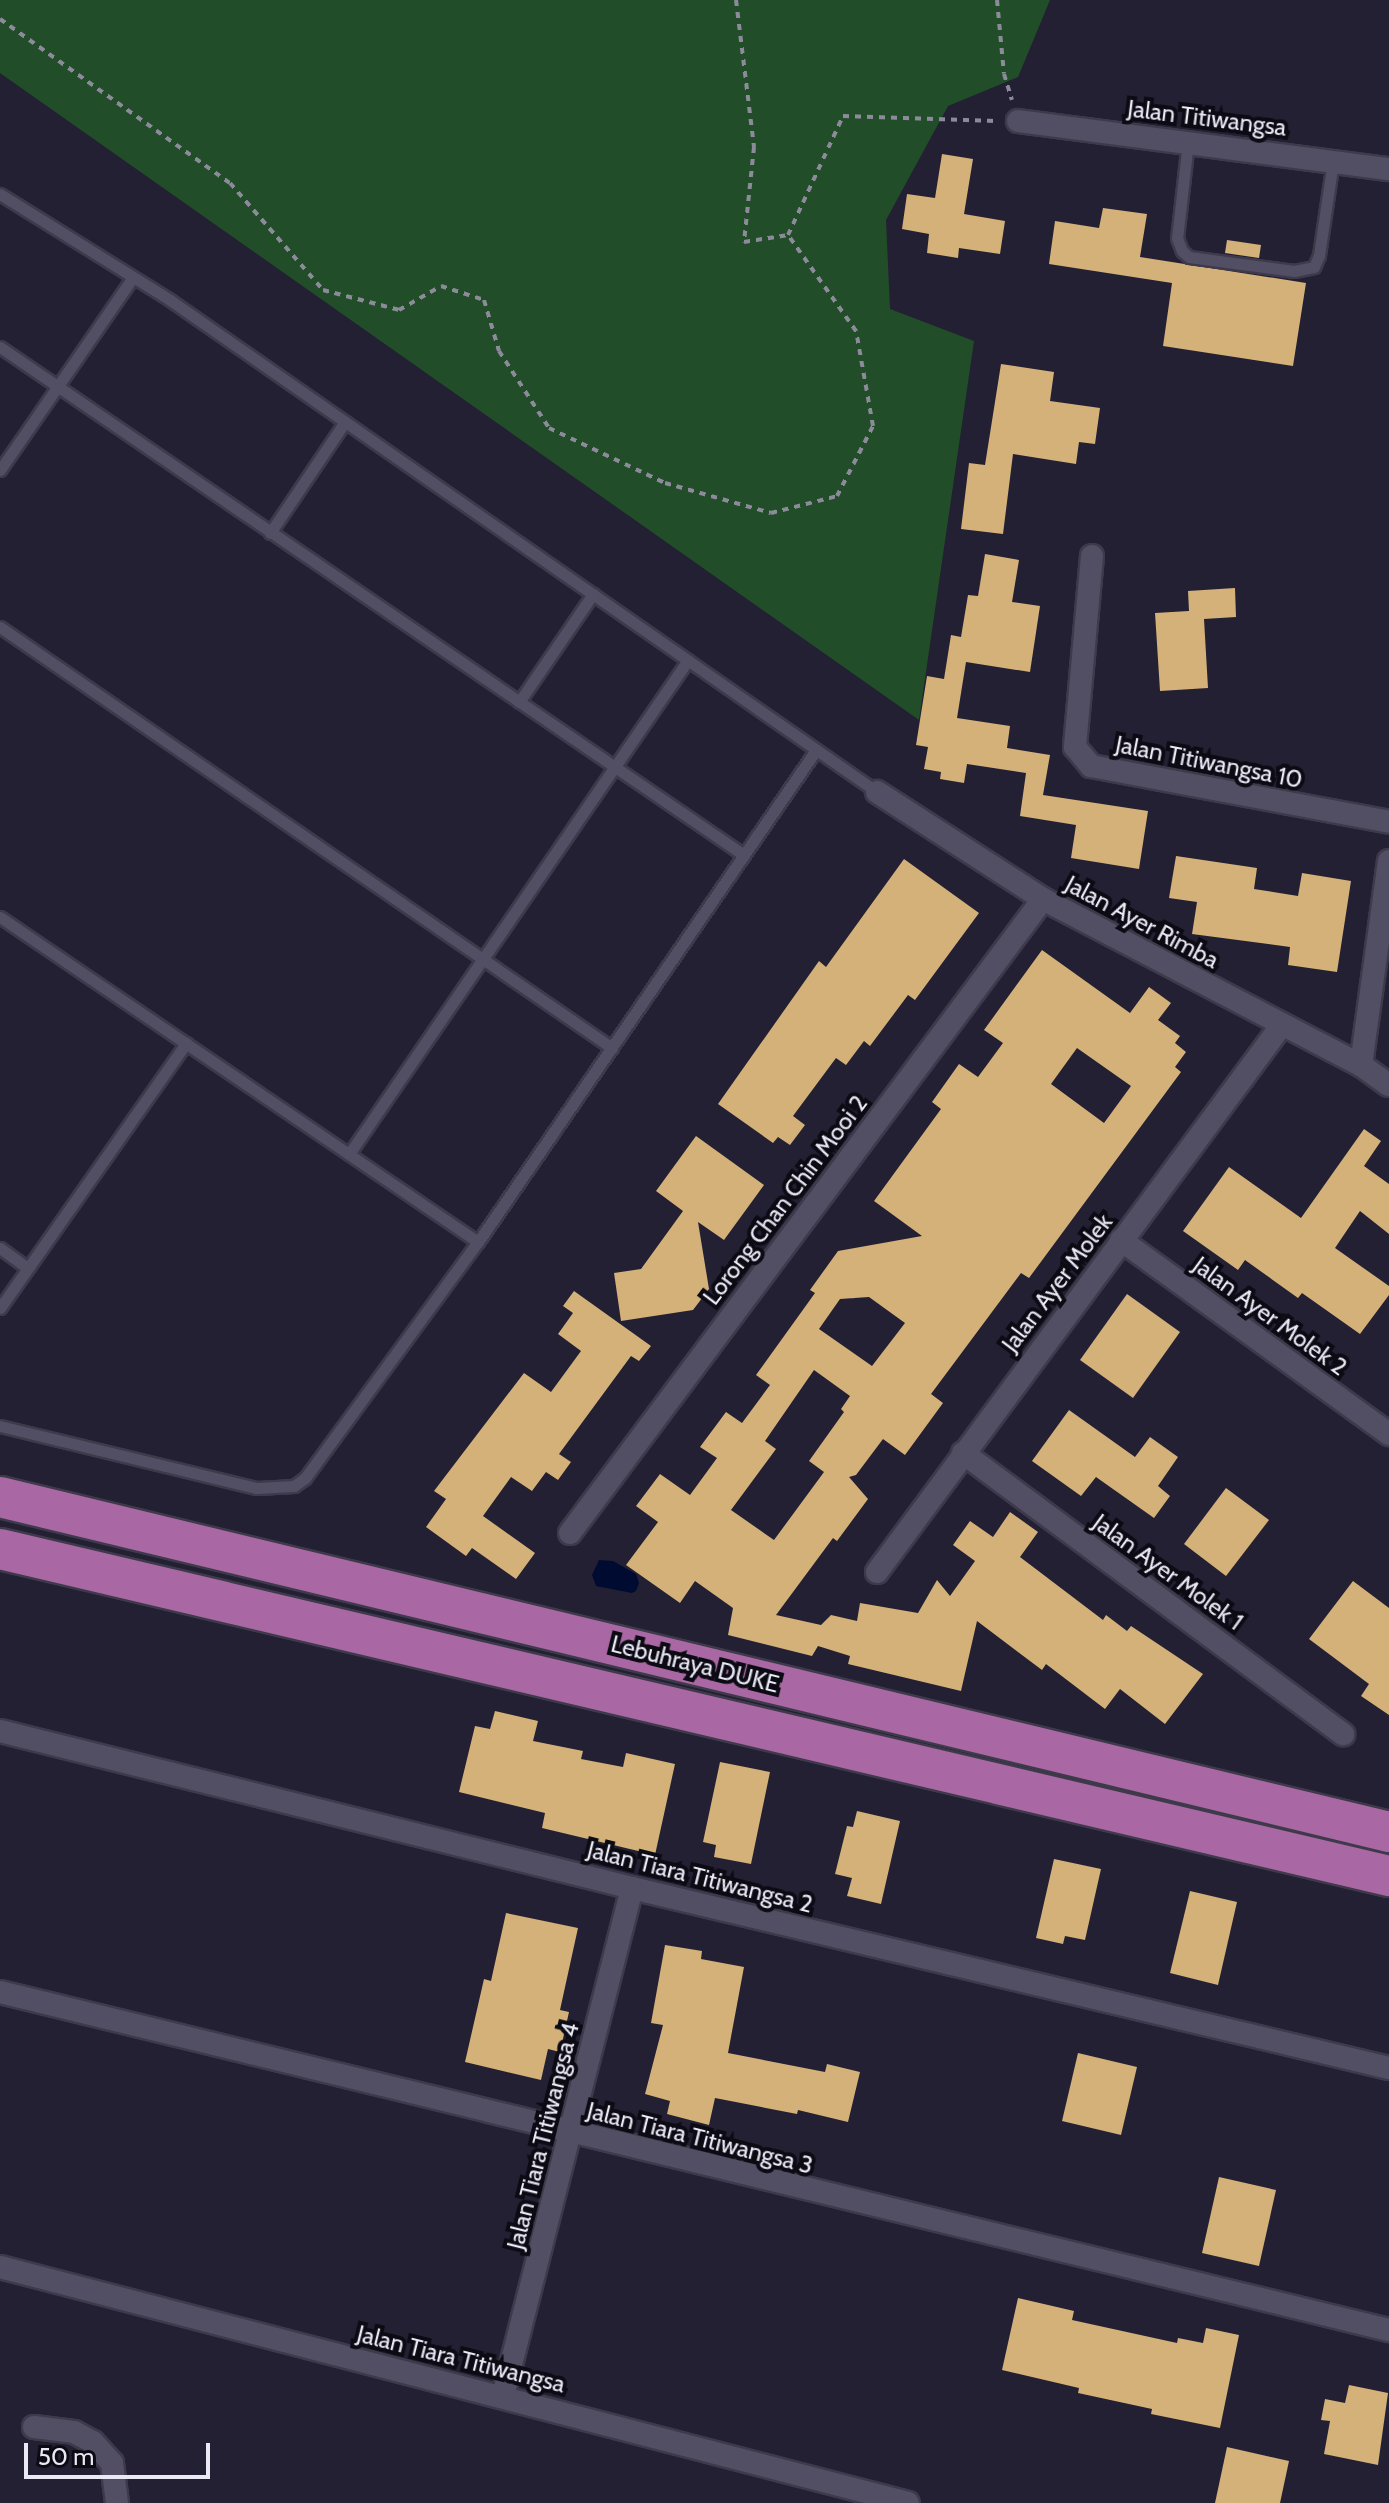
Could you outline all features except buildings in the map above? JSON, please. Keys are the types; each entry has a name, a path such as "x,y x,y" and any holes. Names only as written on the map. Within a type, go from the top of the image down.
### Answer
{"highway":[{"name":"Lebuhraya DUKE","path":"0,1497 1389,1832"},
{"name":"Lebuhraya DUKE","path":"0,1549 1389,1876"}],"street":[{"name":"Jalan Titiwangsa","path":"1018,121 1389,169"},
{"name":"Jalan Titiwangsa 10","path":"1092,556 1075,747 1091,766 1389,822"},
{"name":"Jalan Ayer Rimba","path":"877,792 1043,899 1281,1026 1361,1065 1389,1085"},
{"path":"1361,1065 1389,861"},
{"name":"Lorong Chan Chin Mooi 2","path":"570,1533 1043,899"},
{"name":"Jalan Ayer Molek","path":"877,1572 1281,1026"},
{"name":"Jalan Ayer Molek 2","path":"1121,1240 1389,1434"},
{"name":"Jalan Ayer Molek 1","path":"963,1453 1343,1734"},
{"name":"Jalan Tiara Titiwangsa 2","path":"0,1731 632,1888 1389,2068"},
{"name":"Jalan Tiara Titiwangsa 4","path":"503,2396 632,1888"},
{"name":"Jalan Tiara Titiwangsa 3","path":"0,1992 572,2134 1389,2330"},
{"name":"Jalan Tiara Titiwangsa","path":"0,2267 908,2503"},
{"path":"34,2427 74,2432 93,2442 112,2463 117,2503"}],"lane":[{"path":"1188,142 1177,238 1182,251 1189,257 1294,271 1314,267 1319,255 1333,160"},
{"path":"0,194 133,277 877,792"},
{"path":"0,470 133,277"},
{"path":"0,347 744,855"},
{"path":"270,533 345,422"},
{"path":"519,702 593,594"},
{"path":"0,627 612,1048"},
{"path":"349,1154 688,660"},
{"path":"0,1426 257,1488 294,1486 317,1464 478,1242 816,750"},
{"path":"0,917 478,1242"},
{"path":"0,1308 186,1043"},
{"path":"0,1248 28,1268"}],"path":[{"path":"736,0 754,147 744,242 788,235"},
{"path":"788,235 843,116 1018,121 1004,74 997,0"},
{"path":"0,19 230,183 323,290 399,310 441,286 484,300 499,351 549,428 665,483 771,513 837,496 873,426 856,331 788,235"}],"green space":[{"path":"0,0 1050,0 1018,77 948,106 886,220 890,309 974,341 919,720 0,73"}],"water":[{"path":"599,1560 613,1561 636,1574 639,1583 636,1591 632,1593 596,1586 592,1575"}]}
